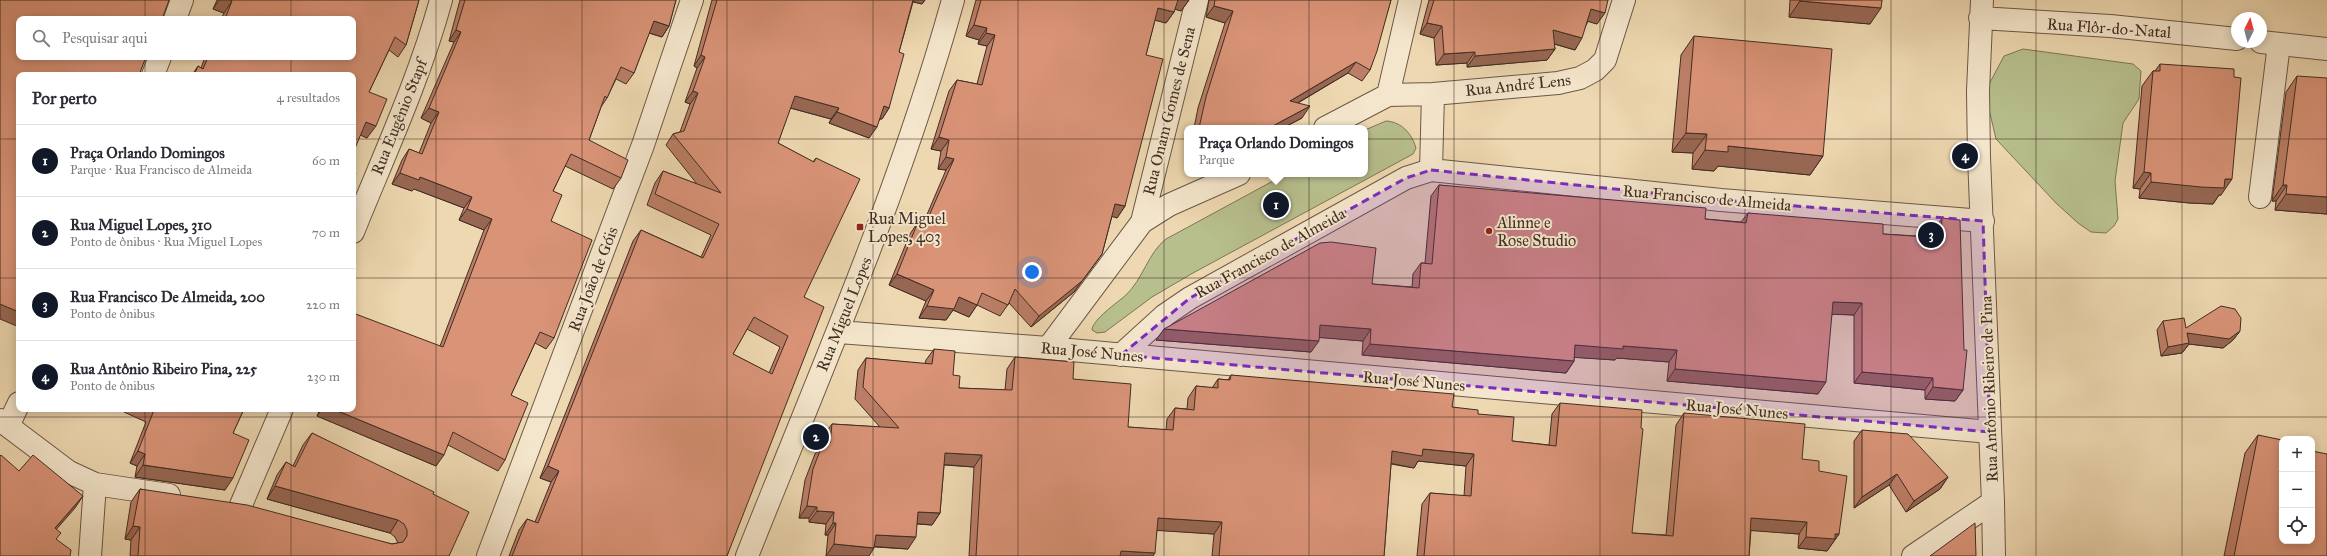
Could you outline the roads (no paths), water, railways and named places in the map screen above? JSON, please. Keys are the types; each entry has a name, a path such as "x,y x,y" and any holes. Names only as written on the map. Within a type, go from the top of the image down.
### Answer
{"street":[{"path":"176,16 182,0"},
{"name":"Rua Eugênio Stapf","path":"356,225 430,40 440,0"},
{"name":"Rua João de Góis","path":"488,556 643,145 692,0"},
{"name":"Rua Miguel Lopes","path":"747,556 839,332 900,166 953,0"},
{"name":"Rua Onam Gomes de Sena","path":"1142,222 1197,0"},
{"path":"1332,125 1388,95 1410,0"},
{"name":"Rua André Lens","path":"1388,95 1433,94 1558,83 1580,78 1595,70 1605,60 1624,0"},
{"name":"Rua Flôr-do-Natal","path":"1981,9 2110,26 2231,38"},
{"name":"Rua Antônio Ribeiro de Pina","path":"1981,9 1978,91 1994,556"},
{"path":"2260,197 2270,43 2327,49"},
{"path":"154,72 159,60"},
{"path":"1431,170 1433,94"},
{"name":"Rua Francisco de Almeida","path":"1121,355 1166,315 1190,298 1406,178 1431,170 1721,200 1983,221"},
{"path":"1048,348 1142,222 1169,205 1232,177"},
{"name":"Rua José Nunes","path":"839,332 1048,348 1990,432"},
{"path":"16,407 4,423 63,468 95,484 188,497"},
{"path":"241,505 281,412"},
{"path":"90,556 95,484"},
{"path":"219,502 241,505 263,511"},
{"path":"1913,556 1993,502"}],"place":[{"name":"Rua Antônio Ribeiro Pina, 225","path":"1965,156"},
{"name":"Praça Orlando Domingos","path":"1276,205"},
{"name":"Rua Miguel Lopes, 403","path":"860,227"},
{"name":"Alinne e Rose Studio","path":"1489,231"},
{"name":"Rua Francisco De Almeida, 200","path":"1931,235"},
{"name":"Rua Miguel Lopes, 310","path":"816,437"}]}
